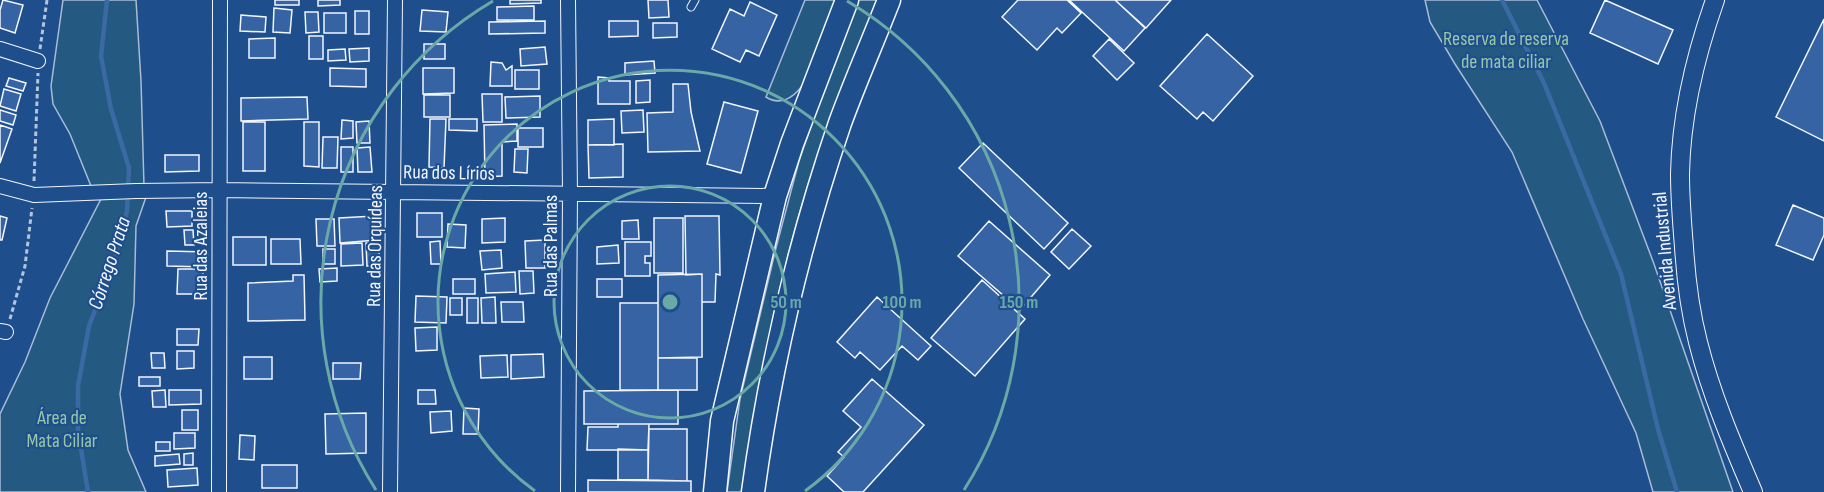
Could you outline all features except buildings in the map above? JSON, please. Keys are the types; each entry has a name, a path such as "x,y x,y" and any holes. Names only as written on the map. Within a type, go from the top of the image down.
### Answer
{"highway":[{"path":"715,492 724,412 775,196 792,144 847,0"},
{"path":"753,492 772,374 796,269 841,123 889,0"}],"street":[{"name":"Rua das Azaleias","path":"219,492 220,0"},
{"name":"Rua das Orquídeas","path":"390,492 395,0"},
{"name":"Rua das Palmas","path":"568,0 570,193 568,492"},
{"name":"Avenida Industrial","path":"1715,0 1690,88 1682,148 1680,174 1687,286 1703,362 1753,492"},
{"path":"0,49 38,61"},
{"name":"Rua dos Lírios","path":"0,186 34,195 219,190 775,196"}],"path":[{"path":"3,332 25,266 34,195 38,61 47,0"}],"green space":[{"path":"63,0 136,0 144,186 91,186 70,134 53,104 51,86"},
{"path":"805,0 837,0 802,86 786,99 771,100 766,97"},
{"path":"858,0 879,0 821,145 790,246 763,368 743,492 727,492 740,399 799,161"},
{"name":"Reserva de reserva de mata ciliar","path":"1425,0 1537,0 1600,121 1654,264 1733,492 1653,492 1636,433 1583,319 1512,152 1430,22"},
{"name":"Área de Mata Ciliar","path":"146,197 136,226 134,304 120,394 128,450 146,492 0,492 0,414 25,362 50,298 101,199"}],"waterway":[{"name":"Córrego Prata","path":"88,492 78,430 78,386 89,326 111,269 127,211 129,168 111,109 101,56 107,0"},
{"path":"1502,0 1544,83 1621,274 1658,429 1677,492"}]}
